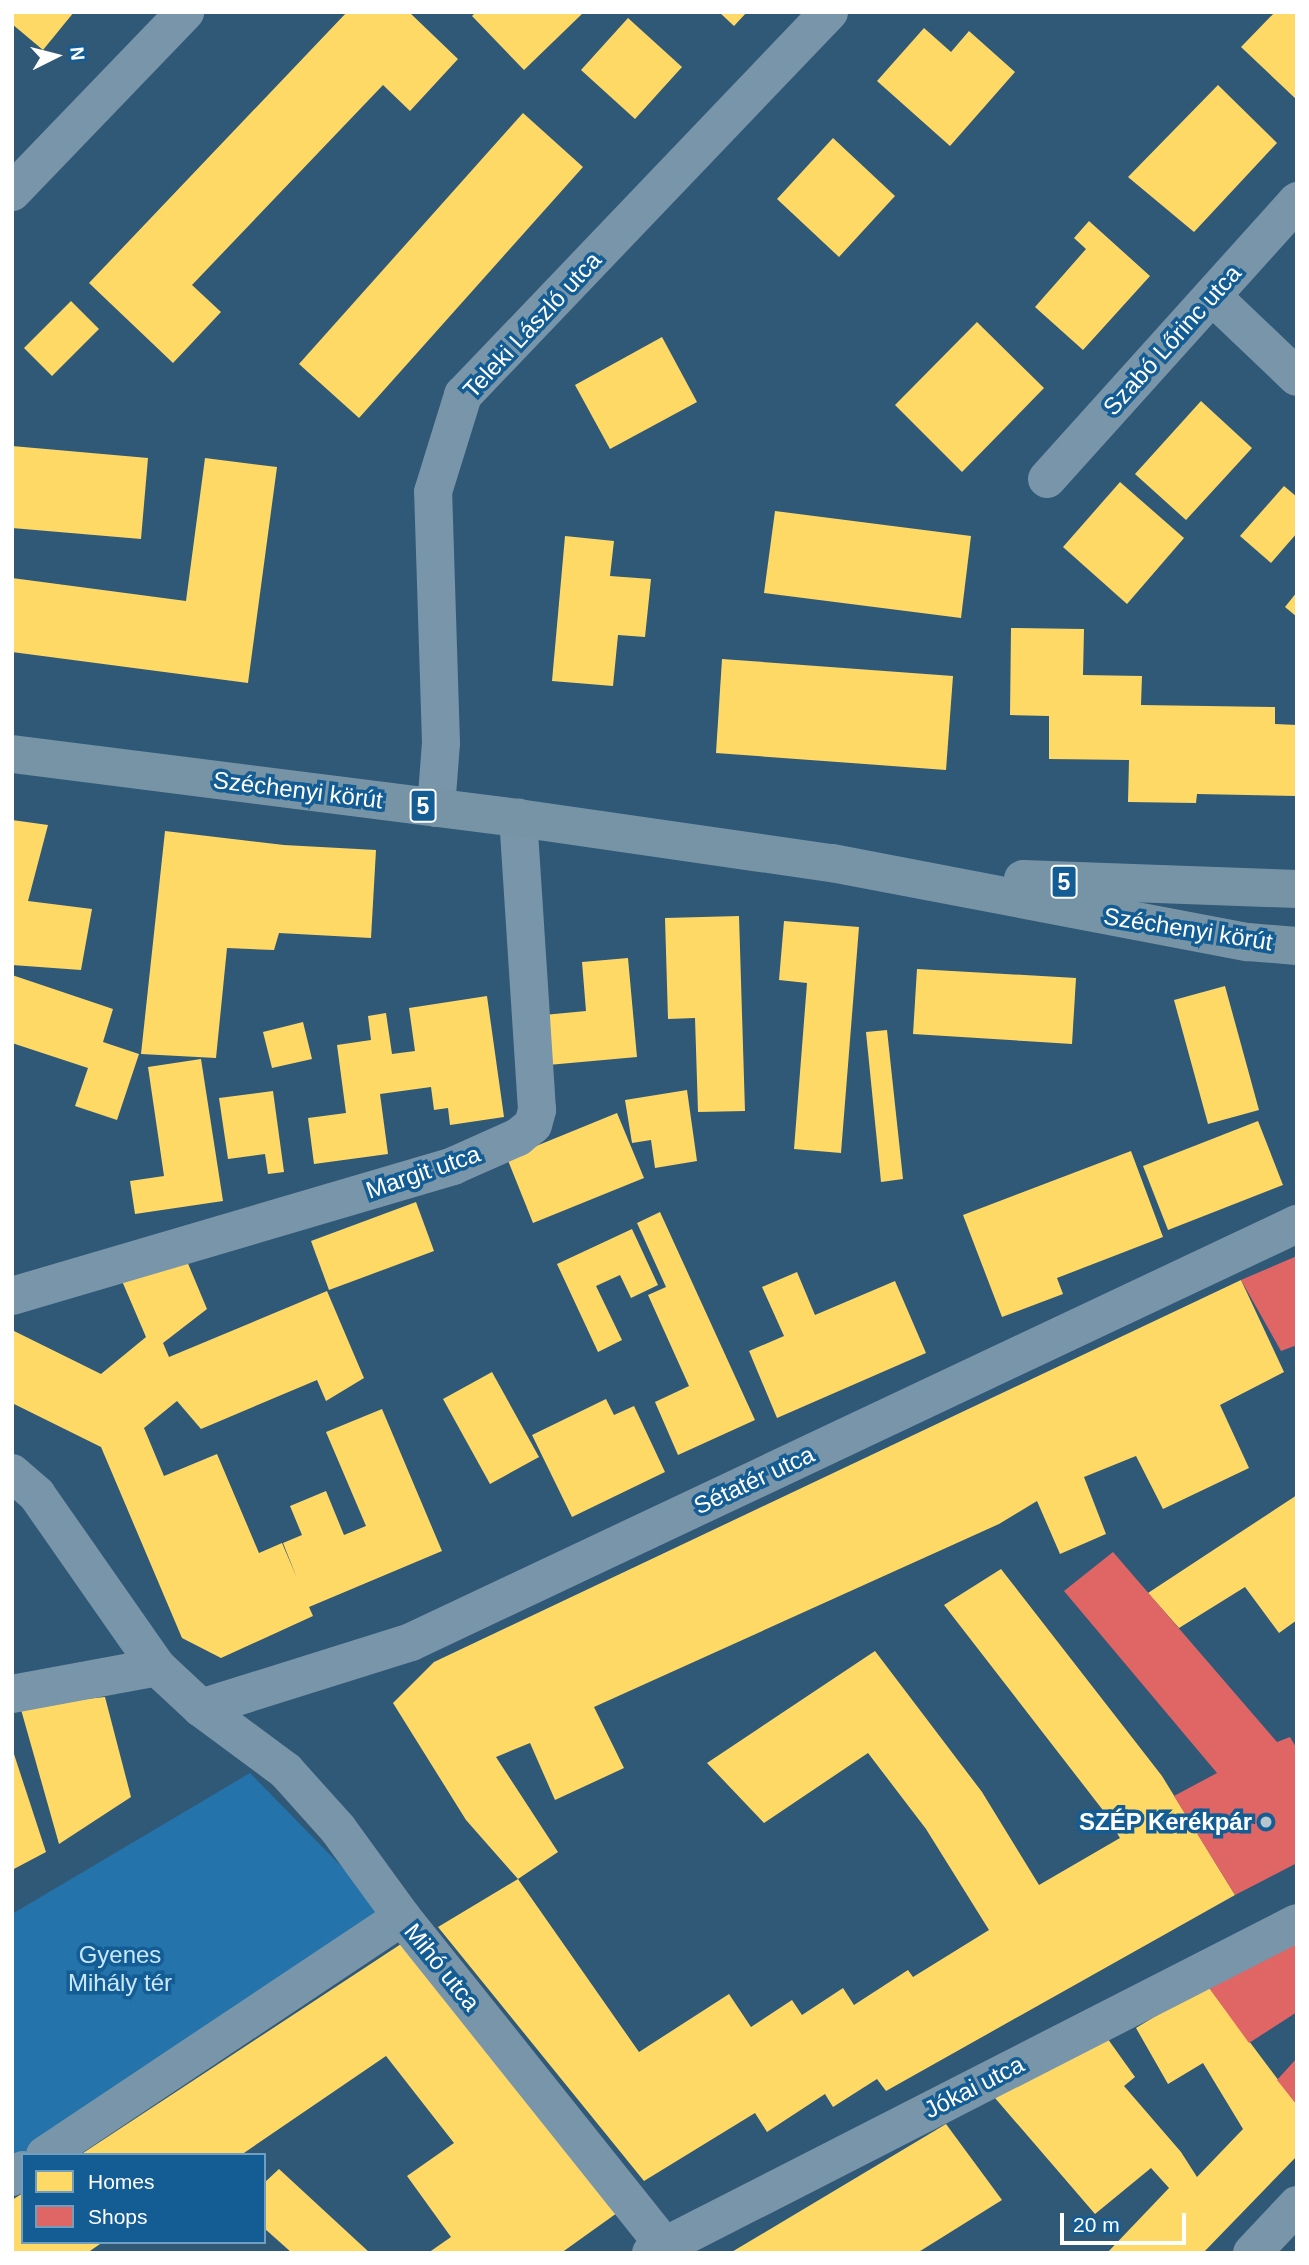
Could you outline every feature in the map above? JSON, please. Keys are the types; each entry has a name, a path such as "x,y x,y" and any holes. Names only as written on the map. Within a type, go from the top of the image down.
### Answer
{"main road":[{"name":"Széchenyi körút","path":"12,754 518,818 832,863 1248,942 1297,946"},
{"name":"Széchenyi körút","path":"832,863 1050,881 1297,889"}],"street":[{"path":"12,192 185,12"},
{"name":"Teleki László utca","path":"436,808 441,743 433,492 463,395 829,12"},
{"name":"Szabó Lőrinc utca","path":"1047,479 1297,201"},
{"path":"1212,296 1297,377"},
{"name":"Margit utca","path":"12,1297 453,1166 518,1137 533,1125 537,1110 518,818"},
{"path":"1248,942 1297,958"},
{"name":"Sétatér utca","path":"201,1708 411,1642 1297,1224"},
{"name":"Mihó utca","path":"12,1474 37,1495 157,1667 201,1708 286,1772 338,1829 657,2249"},
{"path":"12,1694 157,1667"},
{"path":"48,2153 402,1916"},
{"name":"Jókai utca","path":"657,2249 1297,1923"},
{"path":"1252,2253 1297,2206"}],"green space":[{"name":"Gyenes Mihály tér","path":"250,1773 388,1914 27,2153 21,2153 21,2157 12,2163 12,1914"}],"building: Homes":[{"path":"12,12 74,12 43,50 12,24"},
{"path":"347,12 409,12 458,59 410,111 383,85 192,285 221,312 173,363 89,283"},
{"path":"476,12 584,12 524,70 472,16"},
{"path":"719,12 747,12 734,26"},
{"path":"1275,12 1297,12 1297,100 1241,47"},
{"path":"628,18 682,67 635,119 581,70"},
{"path":"924,28 951,52 969,31 1015,72 950,146 877,81"},
{"path":"1218,85 1277,143 1194,232 1128,177"},
{"path":"523,113 583,167 359,418 299,364"},
{"path":"833,138 895,196 839,257 777,199"},
{"path":"1089,221 1150,276 1083,350 1035,307 1086,249 1074,238"},
{"path":"71,301 99,329 52,376 24,348"},
{"path":"977,322 1044,388 962,472 895,405"},
{"path":"662,337 697,402 610,449 575,385"},
{"path":"1201,401 1252,448 1186,520 1135,474"},
{"path":"12,446 148,458 141,539 12,528"},
{"path":"205,458 277,467 248,683 12,652 12,578 186,601"},
{"path":"1120,482 1184,538 1127,604 1063,547"},
{"path":"1284,486 1297,497 1297,533 1271,563 1240,536"},
{"path":"775,511 971,536 961,618 764,593"},
{"path":"565,536 614,541 610,576 651,579 645,637 618,635 613,686 552,681"},
{"path":"1297,592 1297,617 1285,607"},
{"path":"1011,628 1084,629 1083,675 1142,676 1141,705 1275,707 1275,724 1297,725 1297,796 1197,794 1196,803 1128,802 1129,760 1049,759 1049,716 1010,715"},
{"path":"722,659 953,676 946,770 716,753"},
{"path":"12,820 48,825 28,901 92,909 81,970 12,965"},
{"path":"165,831 284,845 376,850 371,938 279,933 274,950 227,948 216,1058 141,1054"},
{"path":"739,916 745,1111 698,1112 695,1018 668,1019 665,918"},
{"path":"784,921 859,927 841,1153 794,1149 807,983 779,980"},
{"path":"628,958 637,1057 548,1065 544,1015 586,1011 582,962"},
{"path":"917,969 1076,978 1072,1044 913,1034"},
{"path":"12,975 113,1009 103,1042 139,1054 117,1120 75,1106 88,1068 12,1043"},
{"path":"1225,986 1259,1110 1208,1124 1174,1000"},
{"path":"487,996 504,1117 450,1125 448,1108 434,1110 431,1087 380,1094 388,1154 314,1164 308,1118 346,1113 337,1045 371,1040 368,1016 386,1013 392,1054 415,1051 409,1008"},
{"path":"303,1022 312,1059 272,1068 263,1032"},
{"path":"887,1030 903,1179 881,1182 866,1032"},
{"path":"201,1059 223,1201 135,1214 130,1181 164,1176 148,1067"},
{"path":"687,1090 697,1161 655,1168 651,1140 632,1143 625,1100"},
{"path":"273,1091 284,1172 268,1174 265,1154 228,1159 219,1098"},
{"path":"617,1113 644,1178 533,1223 507,1158"},
{"path":"1258,1121 1283,1185 1168,1230 1143,1166"},
{"path":"1131,1151 1163,1237 1057,1278 1063,1294 1002,1317 963,1215"},
{"path":"416,1202 434,1251 329,1290 311,1241"},
{"path":"660,1212 755,1420 678,1455 655,1402 689,1386 648,1295 666,1287 637,1223"},
{"path":"632,1229 658,1285 631,1298 620,1275 596,1286 622,1340 598,1352 557,1264"},
{"path":"184,1254 207,1309 163,1343 169,1357 327,1291 364,1378 326,1401 317,1380 201,1429 177,1401 144,1428 164,1476 217,1454 259,1553 282,1543 297,1578 283,1543 302,1535 290,1506 326,1491 344,1535 366,1526 326,1432 382,1409 442,1551 309,1607 313,1616 221,1658 182,1638 101,1447 12,1403 12,1330 101,1374 146,1337 122,1281"},
{"path":"797,1272 815,1315 895,1281 926,1353 777,1418 749,1351 784,1336 762,1287"},
{"path":"1241,1280 1284,1372 1220,1405 1249,1468 1163,1509 1136,1456 1084,1477 1106,1534 1060,1554 1037,1501 999,1524 594,1707 624,1768 555,1800 530,1743 496,1757 558,1852 518,1879 466,1820 393,1703 434,1662"},
{"path":"492,1372 539,1457 490,1484 443,1399"},
{"path":"606,1399 614,1415 634,1406 665,1472 572,1517 532,1435"},
{"path":"1297,1495 1297,1620 1279,1633 1245,1587 1179,1628 1148,1593"},
{"path":"1001,1569 1162,1776 1235,1895 886,2091 877,2079 833,2107 825,2094 767,2132 755,2113 644,2181 438,1927 518,1879 639,2052 729,1994 751,2027 792,2000 802,2015 843,1988 854,2005 908,1970 913,1977 989,1930 926,1829 868,1753 764,1823 707,1763 875,1651 982,1792 1039,1885 1120,1838 1102,1809 944,1605"},
{"path":"105,1697 131,1797 59,1844 20,1706"},
{"path":"12,1748 46,1852 12,1870"},
{"path":"404,1942 617,2213 561,2253 428,2253 451,2237 407,2176 454,2143 386,2056 244,2153 83,2153"},
{"path":"1207,1985 1297,2105 1297,2156 1203,2253 1107,2253 1169,2188 1151,2168 1095,2214 995,2098 1105,2035 1135,2077 1124,2086 1181,2152 1197,2177 1243,2129 1203,2063 1168,2084 1136,2028"},
{"path":"946,2124 1002,2200 917,2253 730,2253"},
{"path":"279,2169 370,2253 292,2253 266,2230 266,2181"},
{"path":"21,2194 21,2244 100,2244 87,2253 12,2253 12,2200"}],"building: Shops":[{"path":"1297,1256 1297,1345 1281,1351 1241,1280"},
{"path":"1113,1552 1277,1742 1290,1737 1297,1749 1297,1863 1235,1895 1174,1796 1217,1773 1064,1591"},
{"path":"1297,1932 1297,2012 1249,2043 1207,1985"},
{"path":"1297,2058 1297,2105 1277,2080"}],"place":[{"name":"SZÉP Kerékpár","path":"1266,1822"}]}
